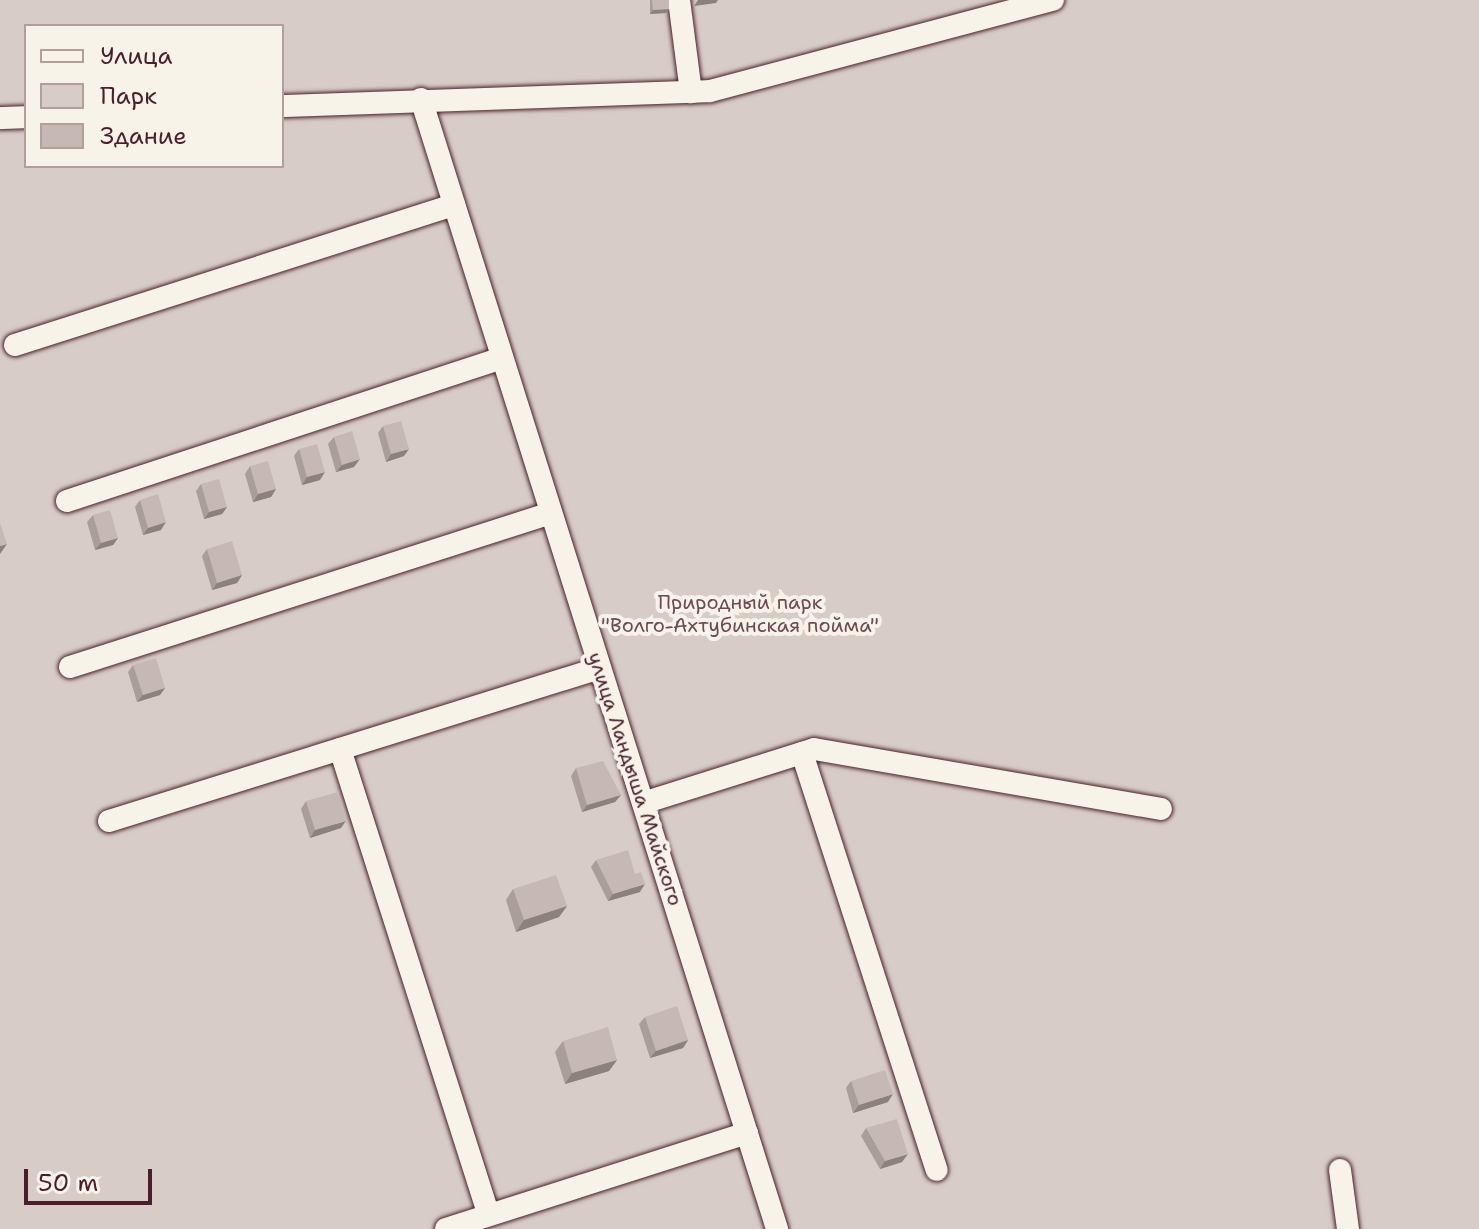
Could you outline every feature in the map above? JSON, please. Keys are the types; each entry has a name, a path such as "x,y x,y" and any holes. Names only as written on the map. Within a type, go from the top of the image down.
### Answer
{"street":[{"path":"679,0 691,92"},
{"path":"284,106 691,92 784,76 1053,0"},
{"name":"улица Ландыша Майского","path":"421,99 777,1229"},
{"path":"0,118 24,117"},
{"path":"15,345 454,205"},
{"path":"67,501 502,358"},
{"path":"70,667 551,513"},
{"path":"109,821 600,668"},
{"path":"340,749 489,1215"},
{"path":"802,753 937,1170"},
{"path":"643,803 802,753 1161,809"},
{"path":"446,1229 747,1133"},
{"path":"1340,1170 1348,1229"}],"green space":[{"name":"Природный парк \"Волго-Ахтубинская пойма\"","path":"0,0 1479,0 1479,1229 0,1229"}],"building":[{"path":"652,0 669,0 669,9 653,10"},
{"path":"401,421 409,449 391,454 383,426"},
{"path":"352,431 360,459 342,465 334,437"},
{"path":"317,444 325,472 307,477 299,449"},
{"path":"268,461 276,489 258,494 250,466"},
{"path":"219,479 227,507 209,512 201,484"},
{"path":"158,494 166,522 148,528 140,500"},
{"path":"110,510 118,538 101,543 93,515"},
{"path":"0,523 7,544 0,546"},
{"path":"232,541 242,575 217,583 207,549"},
{"path":"156,658 165,688 143,695 133,665"},
{"path":"603,761 621,795 587,805 576,768"},
{"path":"338,792 346,821 315,830 306,801"},
{"path":"628,850 635,874 641,872 645,884 613,894 596,860"},
{"path":"556,875 567,906 524,920 513,889"},
{"path":"677,1006 688,1040 656,1051 645,1017"},
{"path":"608,1027 617,1060 572,1073 563,1041"},
{"path":"885,1070 893,1094 859,1105 851,1081"},
{"path":"897,1119 908,1154 885,1161 866,1128"}]}
